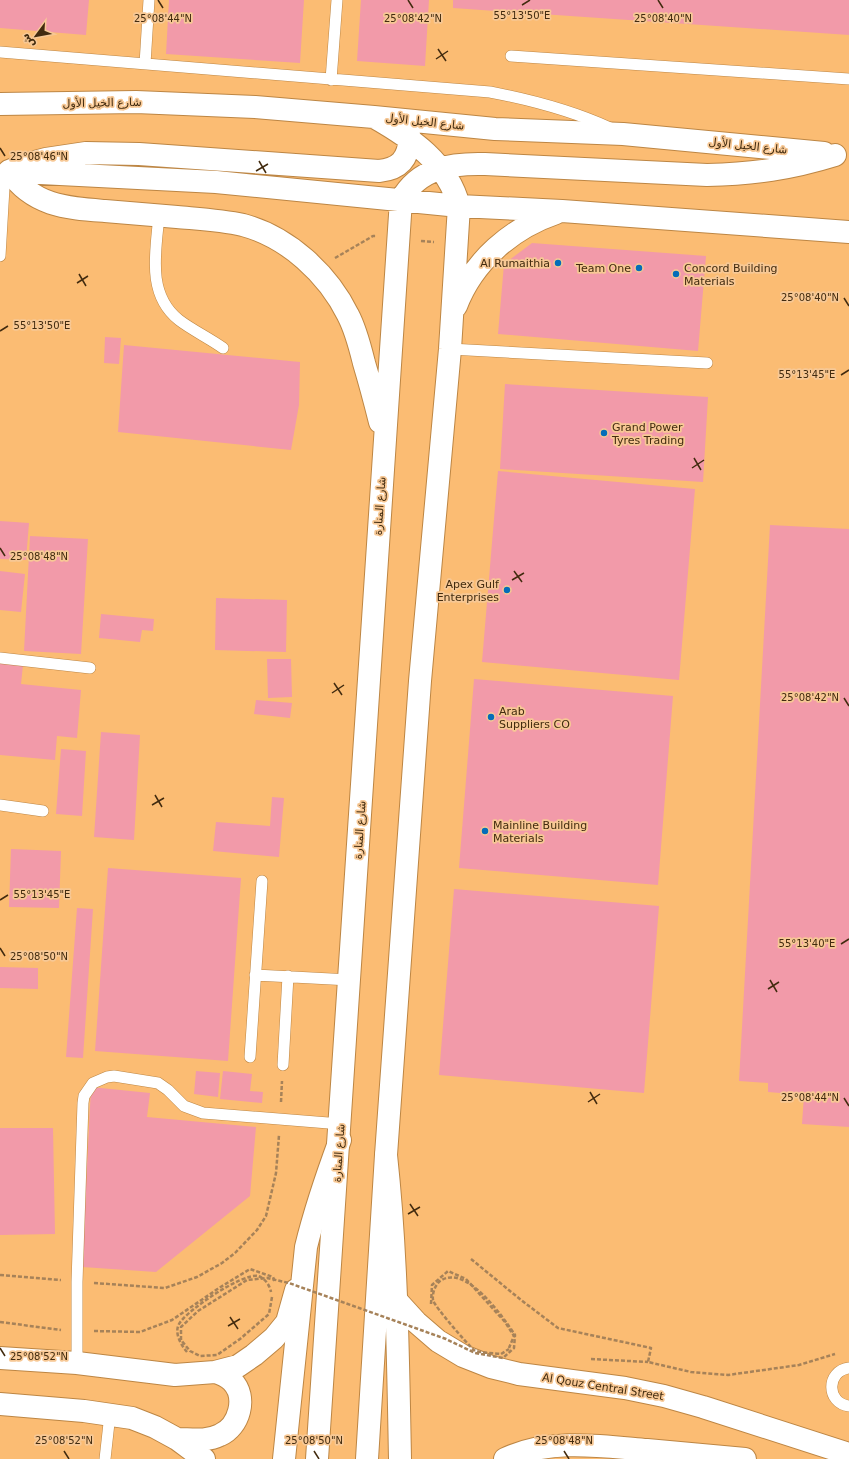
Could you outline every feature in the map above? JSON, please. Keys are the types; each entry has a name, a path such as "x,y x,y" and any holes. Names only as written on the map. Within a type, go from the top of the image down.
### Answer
{"main road":[{"name":"شارع الخيل الأول","path":"0,104 136,102 255,107 495,129 623,134 842,155"},
{"path":"367,1459 386,1155 420,681 450,349 459,206 456,192 449,179 441,169 410,138 374,117"},
{"path":"5,171 46,159 86,153 139,154 379,171 388,170 403,161 408,153 410,138"},
{"path":"401,200 411,186 418,180 441,169 455,165 470,164 707,175 784,169 842,155"},
{"path":"5,171 216,182 459,206 562,211 849,232"},
{"path":"5,171 27,191 50,203 83,209 217,220 244,226 271,236 289,247 316,270 334,291 349,316 359,342 384,438"},
{"name":"شارع المنارة","path":"317,1459 401,200"},
{"path":"452,319 458,300 468,282 479,266 493,251 508,238 525,227 542,218 562,211"},
{"path":"284,1459 306,1247 314,1215 340,1132"},
{"path":"386,1155 393,1227 400,1459"},
{"path":"0,1358 76,1363 175,1375 197,1375 238,1366 254,1356 274,1338 287,1322 304,1264"},
{"name":"Al Qouz Central Street","path":"396,1300 416,1322 438,1341 463,1356 491,1367 520,1374 624,1388 664,1396 849,1454"},
{"path":"177,1439 199,1440 212,1438 221,1435 235,1422 239,1412 240,1402 238,1391 233,1382 226,1376 215,1372"},
{"path":"0,1404 110,1414 132,1418 155,1427 177,1439 204,1459"},
{"path":"505,1459 513,1455 553,1452 587,1445 745,1459"}],"lane":[{"path":"145,64 149,0"},
{"path":"331,80 337,0"},
{"path":"0,52 490,92 545,103 571,112 623,134"},
{"path":"511,56 849,79"},
{"path":"0,256 5,171"},
{"path":"159,215 155,264 158,289 162,301 179,320 223,348"},
{"path":"450,349 706,363"},
{"path":"0,658 90,668"},
{"path":"0,805 43,811"},
{"path":"250,1057 262,881"},
{"path":"255,975 350,980"},
{"path":"283,1065 288,976"},
{"path":"76,1363 83,1103 88,1089 93,1083 99,1079 114,1076 158,1082 184,1106 203,1113 340,1132"},
{"path":"849,1368 839,1371 834,1376 832,1384 834,1398 839,1403 849,1406"},
{"path":"105,1459 110,1414"}],"path":[{"path":"0,1275 165,1288 198,1277 222,1263 246,1242 266,1216 276,1173 278,1151"},
{"path":"471,1259 558,1328 651,1348 648,1362"},
{"path":"0,1322 77,1331 140,1332 172,1320 250,1269 273,1277 276,1283"},
{"path":"254,1332 217,1357 200,1359 186,1351 177,1336 178,1325 196,1308 220,1291 233,1284 245,1278 257,1276 263,1279 270,1288 272,1297 269,1314 240,1339 217,1355 200,1356 190,1351 181,1340 180,1327 198,1311 247,1280 260,1279 267,1278 289,1283 446,1339 469,1351 475,1353 503,1358 514,1348 516,1335 486,1297 480,1293 475,1289 470,1285 465,1280 456,1277 446,1277 438,1283 434,1291 433,1301 438,1309 475,1350 501,1354 509,1349 514,1336 505,1322 490,1306 476,1290 471,1284 466,1279 448,1271 432,1285 431,1304 469,1349 474,1355 503,1361"},
{"path":"586,1358 648,1362 691,1372 728,1375 799,1366 832,1354 838,1354"}],"shaded area":[{"path":"0,0 849,0 849,1459 0,1459"}],"building":[{"path":"0,0 89,0 86,35 0,28"},
{"path":"169,0 304,0 300,63 166,54"},
{"path":"361,0 429,0 425,66 357,61"},
{"path":"453,0 849,0 849,35 453,8"},
{"path":"532,243 706,256 698,351 498,334 504,264"},
{"path":"105,337 121,338 119,364 104,363"},
{"path":"124,345 300,362 299,405 291,450 118,432"},
{"name":"Grand Power Tyres Trading","path":"505,384 708,397 703,482 500,469"},
{"path":"498,471 695,489 679,680 482,662"},
{"path":"0,521 29,523 26,560 0,559"},
{"path":"770,525 849,529 849,1127 802,1124 804,1095 768,1092 768,1083 739,1081"},
{"path":"30,536 88,539 81,654 24,651"},
{"path":"0,571 25,574 21,612 0,610"},
{"path":"216,598 287,600 286,652 215,650"},
{"path":"101,614 154,619 153,631 142,630 140,642 99,638"},
{"path":"267,659 291,659 292,697 268,698"},
{"path":"0,663 23,665 21,684 81,690 77,738 57,736 55,760 0,755"},
{"path":"474,679 673,696 658,885 459,868"},
{"path":"256,700 292,703 290,718 254,714"},
{"path":"101,732 140,735 134,840 94,837"},
{"path":"61,749 86,751 82,816 56,814"},
{"path":"272,797 284,798 279,857 213,851 216,822 270,826"},
{"path":"11,849 61,851 59,908 9,907"},
{"path":"108,868 241,878 228,1061 95,1051"},
{"path":"454,889 659,906 644,1093 439,1075"},
{"path":"77,908 93,909 83,1058 66,1057"},
{"path":"0,967 38,968 38,989 0,988"},
{"path":"196,1071 220,1073 218,1097 194,1094"},
{"path":"223,1071 252,1074 250,1091 263,1092 262,1103 220,1099"},
{"path":"91,1087 150,1093 147,1117 256,1127 250,1196 156,1272 82,1267"},
{"path":"0,1128 53,1128 55,1234 0,1235"}],"place":[{"name":"Al Rumaithia","path":"558,263"},
{"name":"Team One","path":"639,268"},
{"name":"Concord Building Materials","path":"676,274"},
{"name":"Grand Power Tyres Trading","path":"604,433"},
{"name":"Apex Gulf Enterprises","path":"507,590"},
{"name":"Arab Suppliers CO","path":"491,717"},
{"name":"Mainline Building Materials","path":"485,831"}]}
